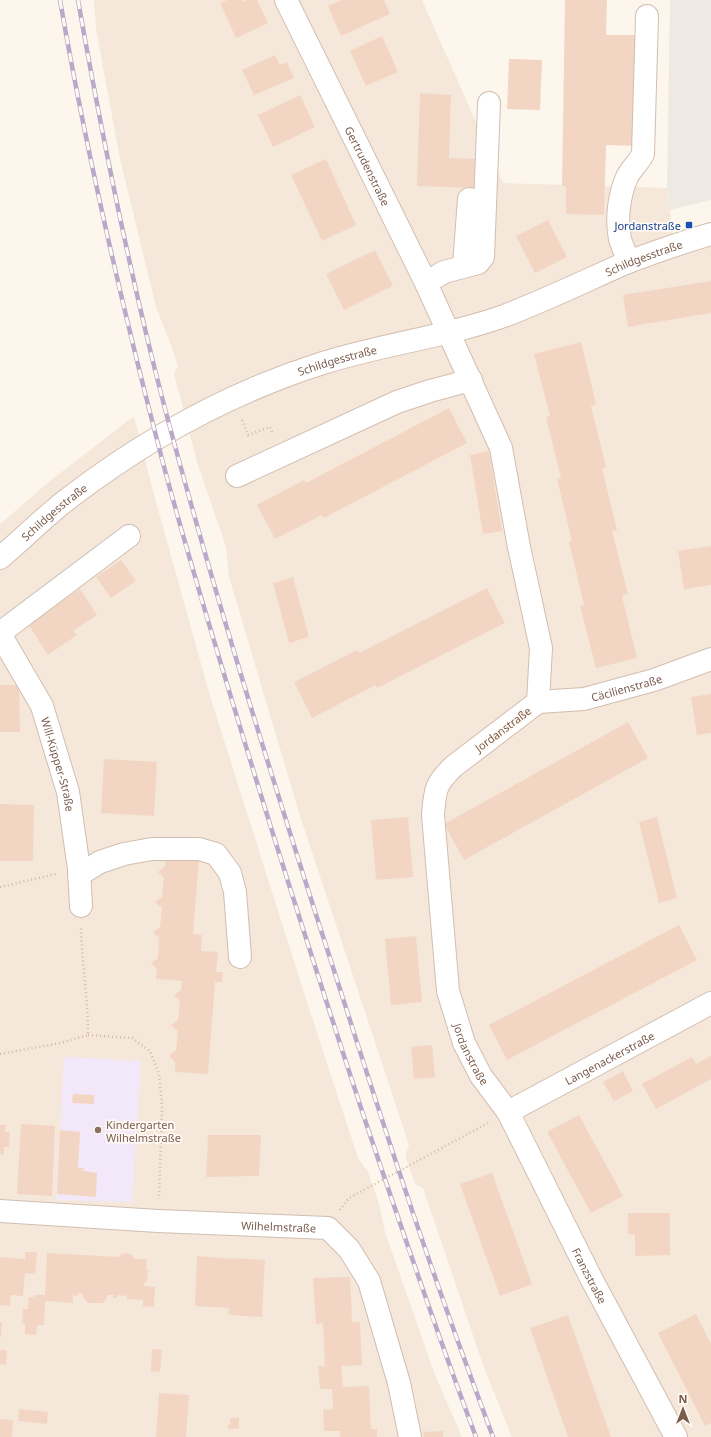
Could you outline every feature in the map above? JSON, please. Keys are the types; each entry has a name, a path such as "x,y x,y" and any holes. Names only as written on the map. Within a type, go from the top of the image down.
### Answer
{"street":[{"name":"Gertrudenstraße","path":"286,0 449,332"},
{"path":"629,262 620,239 619,214 621,198 628,176 643,154 647,16"},
{"path":"426,283 444,272 478,263 483,256 489,103"},
{"path":"464,266 469,199"},
{"name":"Schildgesstraße","path":"0,558 67,499 135,451 196,416 233,397 324,362 449,332 504,316 629,262 711,234"},
{"name":"Jordanstraße","path":"449,332 501,448 519,547 541,648 538,702 454,766 443,777 435,792 433,815 448,991 464,1043 481,1076 508,1112"},
{"path":"237,476 397,402 471,380"},
{"path":"0,633 129,536"},
{"name":"Will-Küpper-Straße","path":"0,633 42,706 68,792 79,872 81,906"},
{"name":"Cäcilienstraße","path":"538,702 584,699 654,680 711,659"},
{"path":"79,872 100,862 124,854 152,849 199,849 216,854 230,873 235,892 240,957"},
{"name":"Langenackerstraße","path":"508,1112 711,1003"},
{"name":"Franzstraße","path":"508,1112 591,1278 676,1437"},
{"name":"Wilhelmstraße","path":"0,1211 158,1221 328,1228 350,1249 369,1281 399,1383 410,1437"}],"path":[{"path":"233,397 248,435 270,427 273,435 267,437"},
{"path":"0,887 79,872"},
{"path":"81,906 82,948 88,1010 88,1035"},
{"path":"0,1054 60,1043 88,1035 132,1038 150,1051 159,1074 162,1106 158,1221"},
{"path":"328,1228 349,1198 508,1112"}],"shaded area":[{"path":"94,0 422,0 503,183 667,188 675,254 711,244 711,1437 512,1437 483,1365 423,1188 415,1184 405,1156 409,1145 300,816 229,577 226,547 197,462 174,374 178,366 156,307 120,159 96,29"},
{"path":"670,0 711,0 711,200 670,210 667,188"},
{"path":"134,416 153,491 210,696 306,999 358,1158 368,1172 379,1203 385,1232 435,1375 462,1437 0,1437 0,524 50,481"},
{"name":"Kindergarten Wilhelmstraße","path":"64,1057 141,1061 132,1202 56,1200"}],"building":[{"path":"227,0 243,0 243,2 247,0 257,0 268,23 236,38 220,3"},
{"path":"342,0 384,0 390,14 341,36 328,6"},
{"path":"565,0 607,0 606,35 642,35 640,146 606,145 604,215 566,214 566,186 562,186"},
{"path":"382,36 398,72 366,86 350,51"},
{"path":"275,55 280,65 287,62 294,78 254,95 242,70"},
{"path":"509,59 542,60 540,110 507,109"},
{"path":"420,93 451,95 449,158 476,159 475,188 417,186"},
{"path":"300,95 315,127 273,147 258,115"},
{"path":"326,159 356,225 322,241 291,175"},
{"path":"548,220 567,257 535,273 516,236"},
{"path":"375,250 393,286 344,310 326,274"},
{"path":"711,281 711,313 628,327 623,295"},
{"path":"581,342 596,404 591,406 606,467 602,468 617,530 612,531 628,594 622,596 637,658 596,668 580,606 584,605 569,542 572,541 557,479 561,478 546,417 550,416 534,354"},
{"path":"449,408 467,443 324,518 322,515 275,539 257,505 304,480 306,483"},
{"path":"489,451 502,531 483,534 470,455"},
{"path":"711,546 711,585 684,589 678,551"},
{"path":"121,560 136,581 111,598 96,577"},
{"path":"293,577 309,637 289,643 273,583"},
{"path":"487,588 505,623 377,688 376,685 312,718 294,682 357,650 359,653"},
{"path":"80,589 97,615 73,631 77,635 48,655 28,624"},
{"path":"0,685 19,685 20,732 0,732"},
{"path":"711,694 711,733 697,735 691,697"},
{"path":"628,722 648,758 464,860 444,824"},
{"path":"104,759 157,762 154,816 101,813"},
{"path":"0,804 34,805 33,861 0,861"},
{"path":"408,817 413,877 376,880 371,820"},
{"path":"657,817 677,898 659,903 639,822"},
{"path":"165,857 199,859 193,934 202,935 201,951 218,952 216,972 223,972 222,982 215,982 208,1074 175,1072 175,1062 169,1056 176,1050 178,1031 171,1025 178,1020 180,1001 174,995 181,990 182,981 156,979 157,969 151,963 158,958 159,938 153,932 160,927 162,908 155,902 162,897 164,878 158,872 165,866"},
{"path":"679,925 697,960 507,1060 489,1025"},
{"path":"416,936 422,1002 391,1005 385,939"},
{"path":"432,1045 435,1077 414,1079 411,1047"},
{"path":"711,1056 711,1079 656,1109 642,1084 692,1057 696,1064"},
{"path":"623,1071 633,1091 614,1101 603,1082"},
{"path":"73,1094 94,1095 94,1104 72,1103"},
{"path":"579,1115 623,1196 591,1213 547,1132"},
{"path":"21,1124 55,1126 52,1196 17,1194"},
{"path":"0,1125 6,1125 5,1132 10,1132 9,1147 4,1147 4,1155 0,1154"},
{"path":"60,1130 80,1132 78,1168 84,1168 83,1171 97,1173 96,1197 57,1194"},
{"path":"208,1135 261,1135 259,1176 206,1177"},
{"path":"492,1173 532,1284 500,1296 460,1184"},
{"path":"628,1213 670,1213 670,1255 635,1256 635,1234 628,1234"},
{"path":"25,1252 37,1252 35,1274 25,1273 23,1296 11,1295 10,1306 0,1305 0,1257 25,1259"},
{"path":"47,1253 119,1257 122,1254 128,1253 133,1256 134,1259 147,1259 147,1282 145,1282 144,1286 155,1287 154,1307 143,1306 143,1300 127,1299 127,1296 117,1295 117,1298 113,1298 113,1295 107,1295 107,1299 103,1303 88,1303 84,1299 83,1294 78,1293 77,1296 73,1295 73,1303 45,1301 44,1325 37,1325 36,1335 25,1334 25,1324 22,1323 23,1309 28,1309 29,1297 34,1297 34,1295 45,1295"},
{"path":"197,1256 265,1260 262,1317 228,1315 229,1308 195,1306"},
{"path":"350,1277 352,1322 360,1322 362,1365 341,1366 343,1387 369,1386 371,1429 377,1429 377,1437 340,1437 340,1431 324,1431 323,1410 333,1409 332,1389 320,1389 318,1366 325,1366 323,1323 316,1324 313,1278"},
{"path":"696,1314 711,1344 711,1423 705,1426 658,1333"},
{"path":"568,1315 611,1437 568,1437 530,1328"},
{"path":"0,1322 2,1322 1,1337 0,1337"},
{"path":"152,1349 162,1350 160,1372 151,1371"},
{"path":"0,1350 7,1350 6,1365 0,1364"},
{"path":"159,1393 189,1395 186,1437 156,1437"},
{"path":"19,1409 48,1412 47,1424 18,1421"},
{"path":"230,1418 239,1418 239,1429 228,1429 228,1425 230,1425"},
{"path":"0,1419 13,1420 12,1437 0,1437"},
{"path":"443,1431 443,1437 424,1437 423,1432"}],"railway":[{"path":"60,0 82,117 120,290 163,463 195,577 307,942 418,1277 476,1437"},
{"path":"78,0 107,153 139,304 164,405 200,535 278,795 375,1099 434,1274 493,1437"}],"place":[{"name":"Jordanstraße","path":"689,225"},
{"name":"Kindergarten Wilhelmstraße","path":"98,1130"}]}
